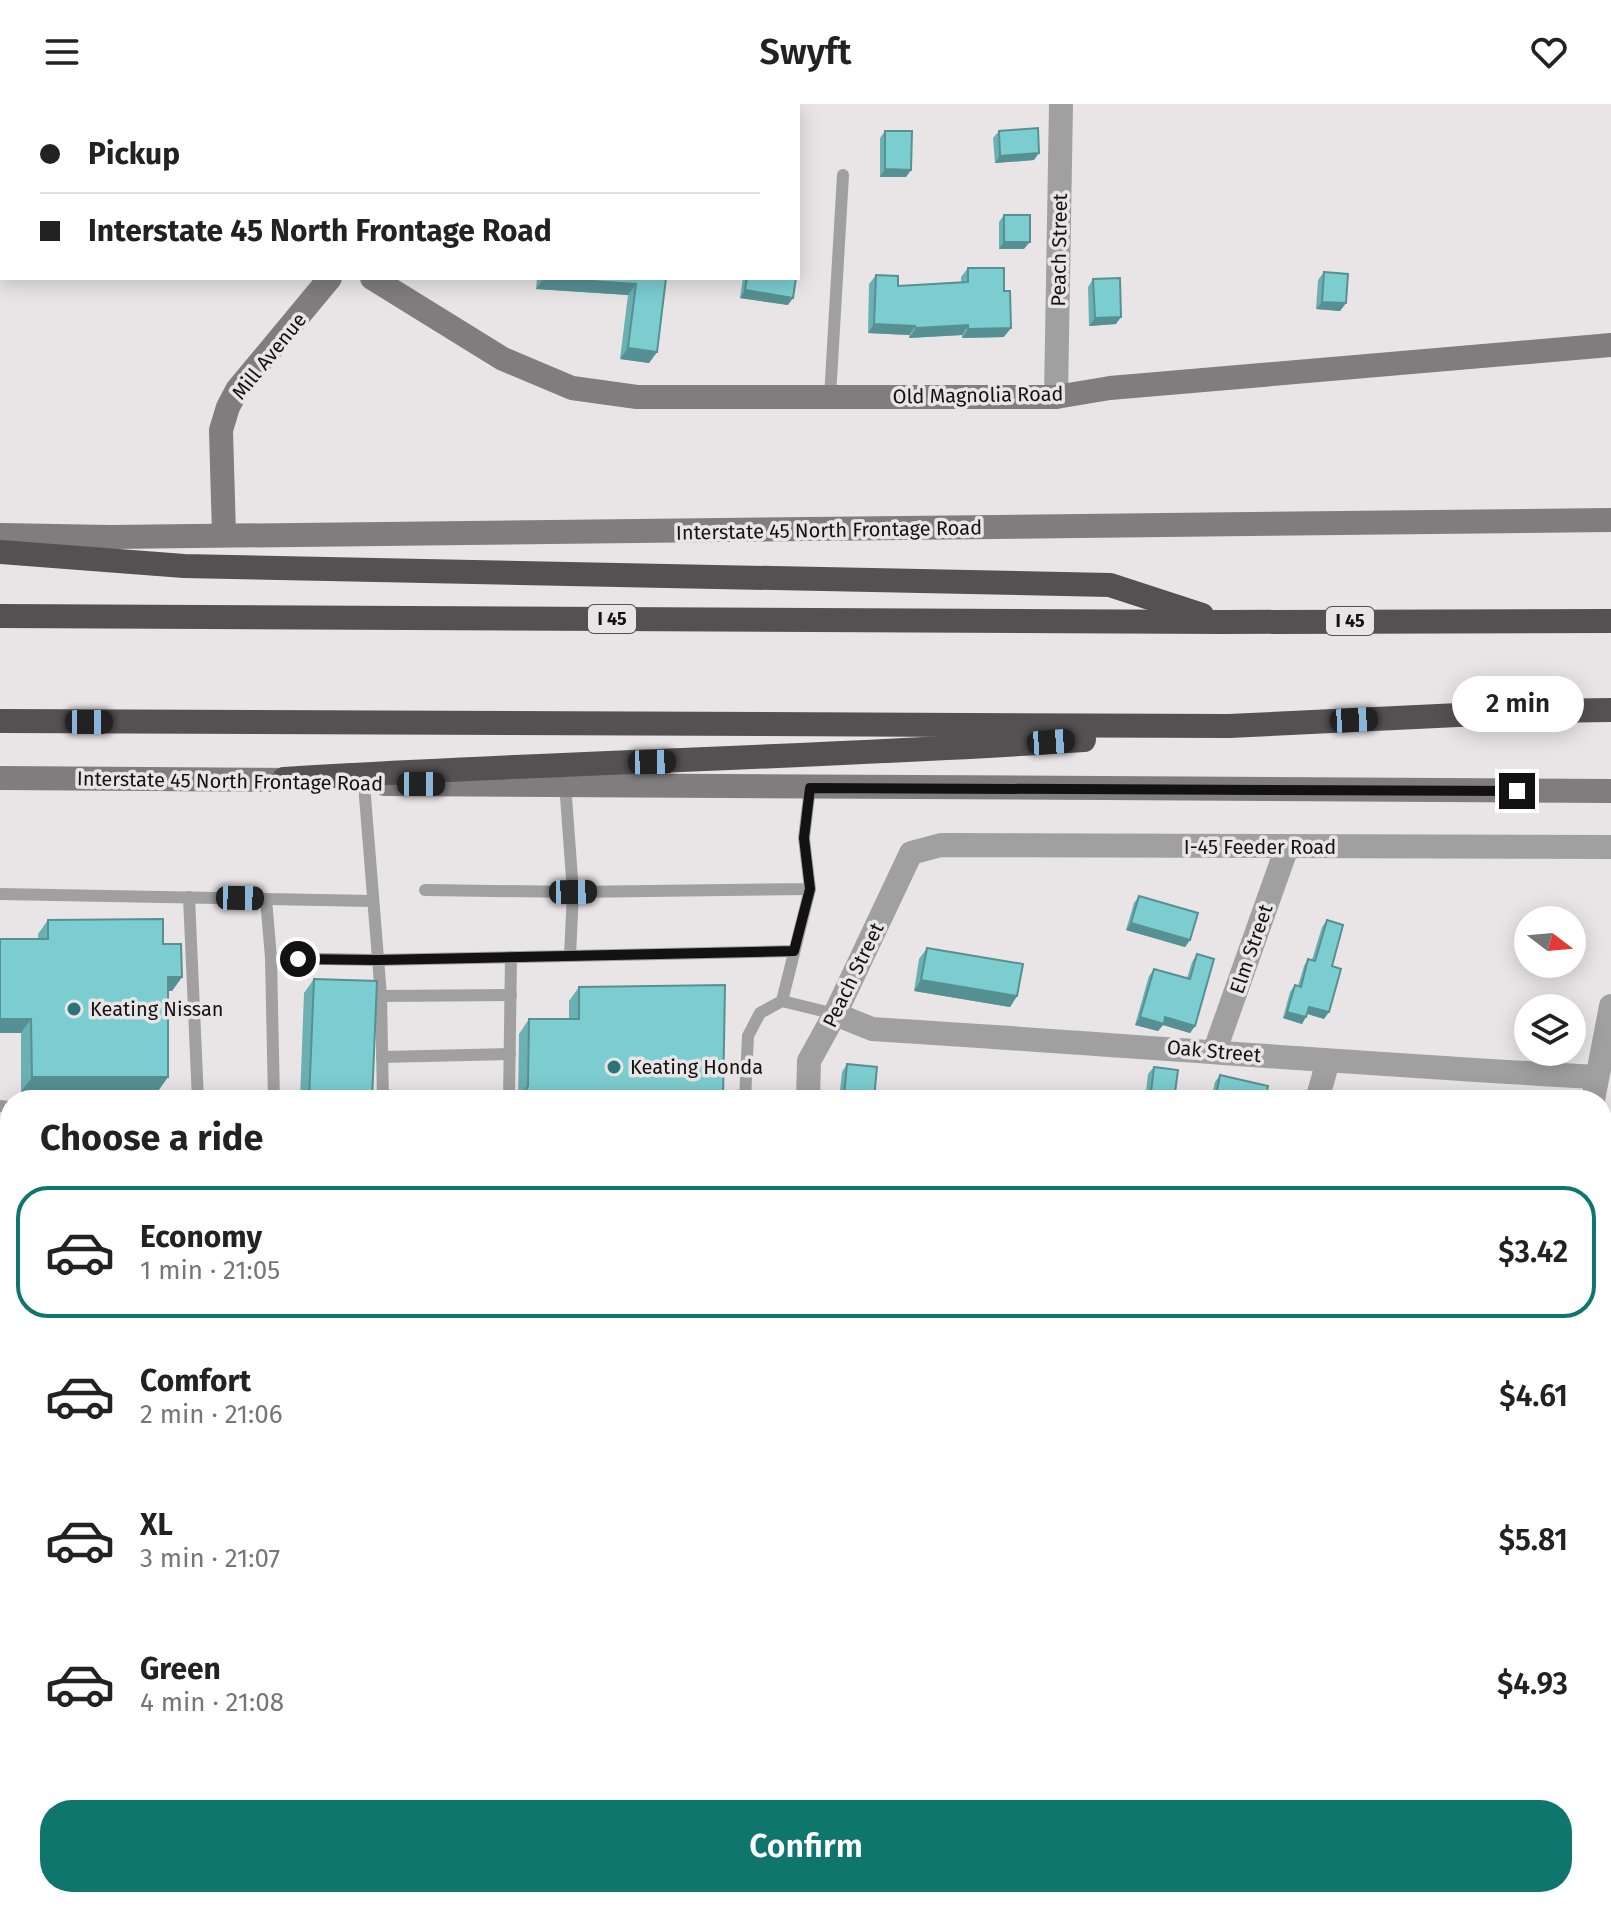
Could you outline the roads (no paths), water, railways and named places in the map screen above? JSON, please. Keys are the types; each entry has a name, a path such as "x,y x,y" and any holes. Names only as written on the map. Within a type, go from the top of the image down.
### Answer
{"highway":[{"path":"0,552 184,566 1110,585 1223,622"},
{"name":"I 45","path":"0,616 1611,621"},
{"path":"0,721 1229,726 1611,710"},
{"path":"284,779 467,767 714,761 927,751 1229,726"}],"main road":[{"name":"Mill Avenue","path":"224,535 221,430 228,407 237,390 328,280"},
{"name":"Old Magnolia Road","path":"375,280 503,359 572,388 637,397 1056,397 1110,388 1611,345"},
{"name":"Interstate 45 North Frontage Road","path":"0,535 1608,520"},
{"name":"Interstate 45 North Frontage Road","path":"0,778 284,779 364,784 565,783 810,788 1611,791"}],"street":[{"name":"Peach Street","path":"1056,397 1061,104"},
{"name":"I-45 Feeder Road","path":"911,853 941,845 1611,847"},
{"name":"Elm Street","path":"1215,1050 1287,847"},
{"name":"Peach Street","path":"808,1090 809,1061 835,1014 911,853"},
{"path":"1594,1088 1611,1006"},
{"name":"Oak Street","path":"835,1014 872,1029 1215,1050 1594,1088"},
{"path":"1320,1090 1328,1061"}],"lane":[{"path":"830,397 843,175"},
{"path":"565,783 573,892 570,956"},
{"path":"364,784 381,996 383,1090"},
{"path":"782,1001 810,889 804,838 810,788"},
{"path":"425,890 810,889"},
{"path":"0,894 373,901"},
{"path":"189,897 198,1090"},
{"path":"266,899 271,958 274,1090"},
{"path":"271,958 377,960 794,951"},
{"path":"509,1090 511,957"},
{"path":"381,996 511,995"},
{"path":"745,1090 748,1036 760,1013 782,1001 835,1014"},
{"path":"382,1057 510,1054"}],"place":[{"name":"Keating Nissan","path":"74,1009"},
{"name":"Keating Honda","path":"614,1067"}]}
